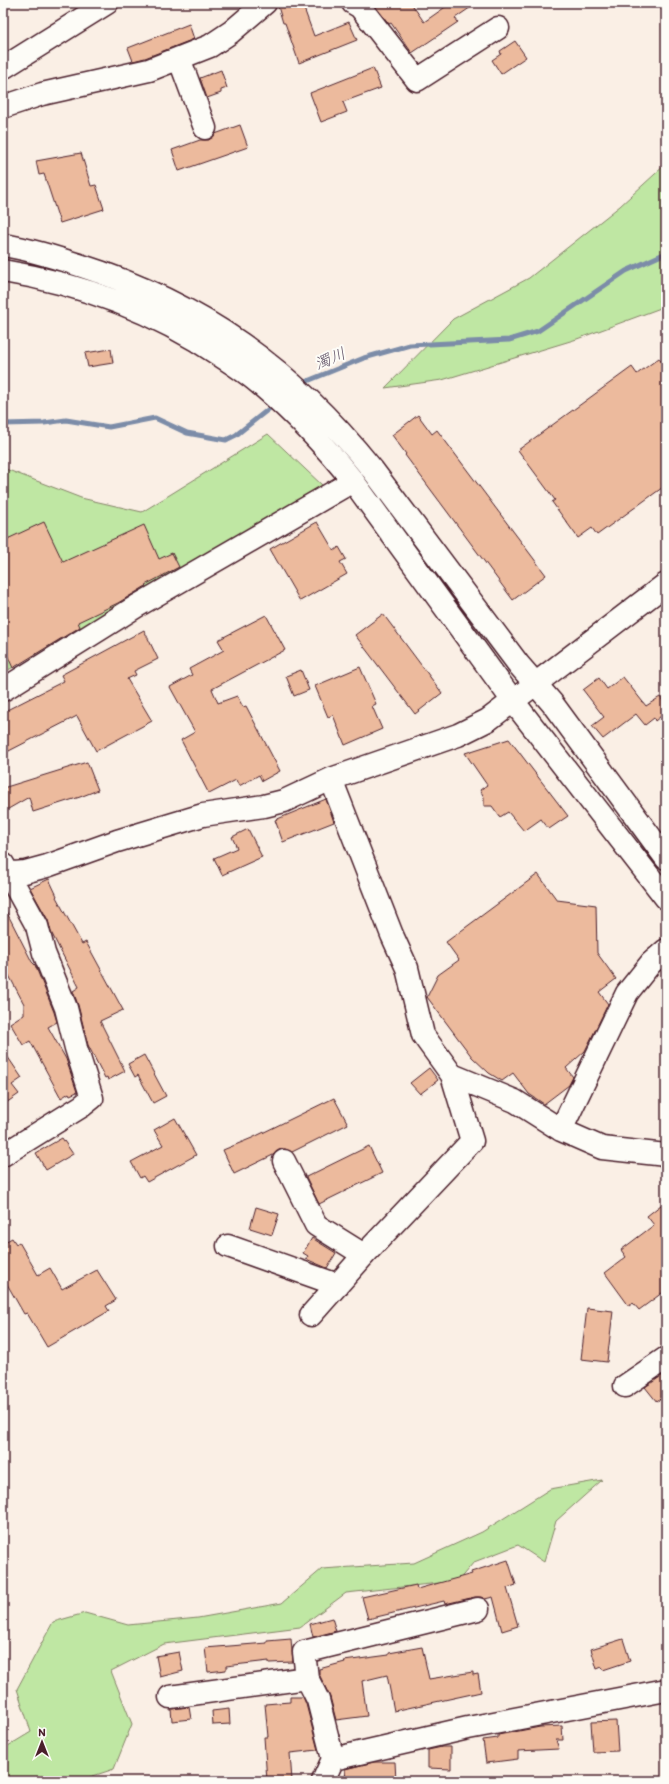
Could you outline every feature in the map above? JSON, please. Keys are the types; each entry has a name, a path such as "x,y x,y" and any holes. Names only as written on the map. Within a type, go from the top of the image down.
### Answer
{"street":[{"path":"3,68 107,3"},
{"path":"3,107 42,94 149,70 210,46 231,32 265,3"},
{"path":"353,3 360,8 417,80 498,28"},
{"path":"179,58 205,128"},
{"path":"3,245 56,258 108,274 168,300 212,324 248,348 277,371 324,413 372,468 519,665 552,703 666,858"},
{"path":"3,271 54,281 103,295 162,321 202,344 260,384 329,452 353,481 513,701 666,898"},
{"path":"3,690 137,606 353,481"},
{"path":"5,870 25,872 47,866 117,841 203,815 264,806 284,801 331,779 458,735 488,720 666,584"},
{"path":"312,1315 364,1255 472,1141 452,1075 423,1035 408,968 392,935 331,779"},
{"path":"3,1155 82,1106 92,1098 76,1048 66,1008 44,953 37,926 5,870"},
{"path":"561,1130 627,993 651,963 666,950"},
{"path":"452,1075 484,1087 515,1102 561,1130 602,1148 666,1155"},
{"path":"284,1161 316,1225 364,1255"},
{"path":"241,1244 338,1285"},
{"path":"625,1386 666,1358"},
{"path":"323,1781 333,1760 318,1700 307,1678 304,1652 478,1609"},
{"path":"170,1697 307,1678"},
{"path":"333,1760 468,1728 666,1690"}],"green space":[{"path":"666,164 666,306 577,339 442,380 385,388 453,319 529,278 620,206"},
{"path":"268,434 323,486 3,673 3,468 81,498 142,512"},
{"path":"602,1480 556,1521 544,1562 518,1545 474,1562 458,1581 346,1593 300,1627 164,1644 111,1671 132,1724 114,1769 78,1781 3,1781 3,1749 31,1732 17,1689 53,1622 85,1613 128,1625 198,1618 282,1603 322,1569 414,1563 482,1532 550,1489"}],"building":[{"path":"277,3 302,3 314,36 349,22 357,40 299,63 285,23 283,23"},
{"path":"373,3 411,3 424,22 451,3 477,3 455,18 458,22 412,53 391,23 389,24"},
{"path":"189,24 194,39 145,58 133,61 128,48"},
{"path":"515,41 526,57 501,74 492,60 501,54 500,51"},
{"path":"373,68 381,88 343,102 347,112 321,122 310,93"},
{"path":"221,70 227,88 221,90 221,93 207,98 200,78"},
{"path":"240,125 248,147 179,171 172,150 200,140 209,140 215,134"},
{"path":"81,153 91,186 96,185 104,209 60,223 44,174 39,175 36,161"},
{"path":"111,349 113,363 88,367 85,353"},
{"path":"659,358 666,368 666,485 597,535 592,528 578,538 552,502 555,500 518,450 632,367 637,374"},
{"path":"418,415 432,434 437,430 546,575 513,600 405,455 406,454 392,435"},
{"path":"44,522 63,562 144,525 159,559 172,553 179,567 145,585 146,586 118,603 78,622 80,627 13,668 3,646 3,541"},
{"path":"317,522 334,551 339,547 346,559 340,562 347,574 300,601 270,549"},
{"path":"383,614 442,693 415,714 355,635"},
{"path":"266,615 285,650 212,689 218,703 237,696 243,707 246,706 280,771 262,781 259,775 239,786 236,780 209,794 181,740 195,732 170,687 192,675 189,669 224,650 218,640"},
{"path":"144,630 158,659 134,671 136,675 127,679 152,721 96,751 77,716 3,754 3,712 64,681 61,675"},
{"path":"360,667 376,704 372,706 382,729 345,745 333,715 328,717 315,686"},
{"path":"301,670 309,690 294,696 286,676"},
{"path":"623,677 646,706 660,697 666,705 666,712 655,721 654,718 645,725 636,714 603,739 592,726 604,717 583,690 599,678 607,689"},
{"path":"509,739 568,816 549,829 541,819 524,831 508,812 500,817 492,806 484,806 484,797 480,790 487,785 465,753"},
{"path":"87,762 98,790 33,812 29,797 3,812 3,788"},
{"path":"326,799 334,822 283,842 275,820"},
{"path":"248,829 262,857 222,875 214,858 237,848 232,837"},
{"path":"538,874 557,900 596,905 597,953 616,979 599,992 608,1004 585,1051 566,1068 573,1077 569,1085 544,1104 529,1094 513,1073 502,1081 489,1073 472,1057 427,997 438,975 459,960 446,942"},
{"path":"49,879 57,896 56,897 82,944 86,942 123,1010 100,1021 125,1071 108,1080 107,1077 105,1078 88,1045 73,991 79,987 51,932 48,920 30,888"},
{"path":"3,905 32,962 35,965 54,1012 57,1022 48,1027 66,1059 77,1092 70,1095 69,1093 61,1098 30,1041 23,1045 10,1023 24,1014 24,1004 3,964"},
{"path":"3,1050 22,1078 12,1085 19,1094 3,1105"},
{"path":"144,1055 166,1096 153,1103 138,1075 135,1077 128,1064"},
{"path":"429,1068 438,1080 420,1094 410,1083"},
{"path":"334,1098 348,1124 292,1152 285,1149 279,1150 273,1155 234,1174 223,1150 252,1138"},
{"path":"175,1118 196,1155 147,1182 143,1176 140,1178 131,1162 163,1145 154,1130"},
{"path":"62,1138 73,1154 46,1170 36,1153"},
{"path":"369,1146 382,1173 319,1204 306,1177"},
{"path":"666,1201 666,1290 639,1310 633,1303 629,1306 605,1273 626,1257 621,1250 654,1225 647,1216"},
{"path":"256,1207 279,1214 272,1235 250,1228"},
{"path":"12,1238 16,1244 19,1242 38,1275 50,1268 62,1289 97,1270 116,1300 106,1306 109,1311 47,1347 27,1313 24,1314 3,1277 3,1243"},
{"path":"312,1238 336,1253 327,1268 306,1259 308,1256 303,1253"},
{"path":"587,1308 613,1311 607,1362 581,1359"},
{"path":"666,1373 666,1395 657,1402 645,1387"},
{"path":"508,1560 516,1585 507,1588 518,1626 502,1631 493,1597 485,1599 475,1597 445,1604 444,1601 368,1619 362,1597 416,1585 417,1589 472,1574 471,1572"},
{"path":"332,1618 336,1631 313,1637 310,1624"},
{"path":"291,1639 293,1662 269,1663 269,1661 226,1666 226,1670 208,1672 205,1648 267,1643 267,1641"},
{"path":"623,1639 630,1661 603,1670 602,1667 597,1669 591,1649"},
{"path":"422,1647 429,1679 473,1672 473,1675 478,1674 481,1692 394,1711 387,1675 362,1681 367,1716 336,1720 330,1697 319,1674 319,1669 345,1662 344,1661 389,1655 389,1653"},
{"path":"179,1652 183,1671 160,1677 156,1656"},
{"path":"290,1697 303,1697 318,1750 290,1753 292,1781 267,1781 264,1737 268,1737 265,1704 290,1702"},
{"path":"189,1707 191,1719 172,1721 171,1709"},
{"path":"229,1709 230,1724 213,1725 212,1711"},
{"path":"616,1721 618,1751 593,1752 591,1722"},
{"path":"562,1726 563,1740 556,1740 559,1749 518,1751 518,1759 486,1763 483,1740 498,1738 498,1735 540,1727"},
{"path":"451,1747 451,1769 428,1768 428,1750"},
{"path":"374,1762 395,1762 396,1781 346,1781 345,1769"}],"waterway":[{"name":"濁川","path":"300,384 364,358 410,345 509,340 538,331 626,271 666,253"},
{"name":"濁川","path":"3,424 44,423 66,420 109,427 155,418 187,433 226,440 236,435 275,404"}]}
